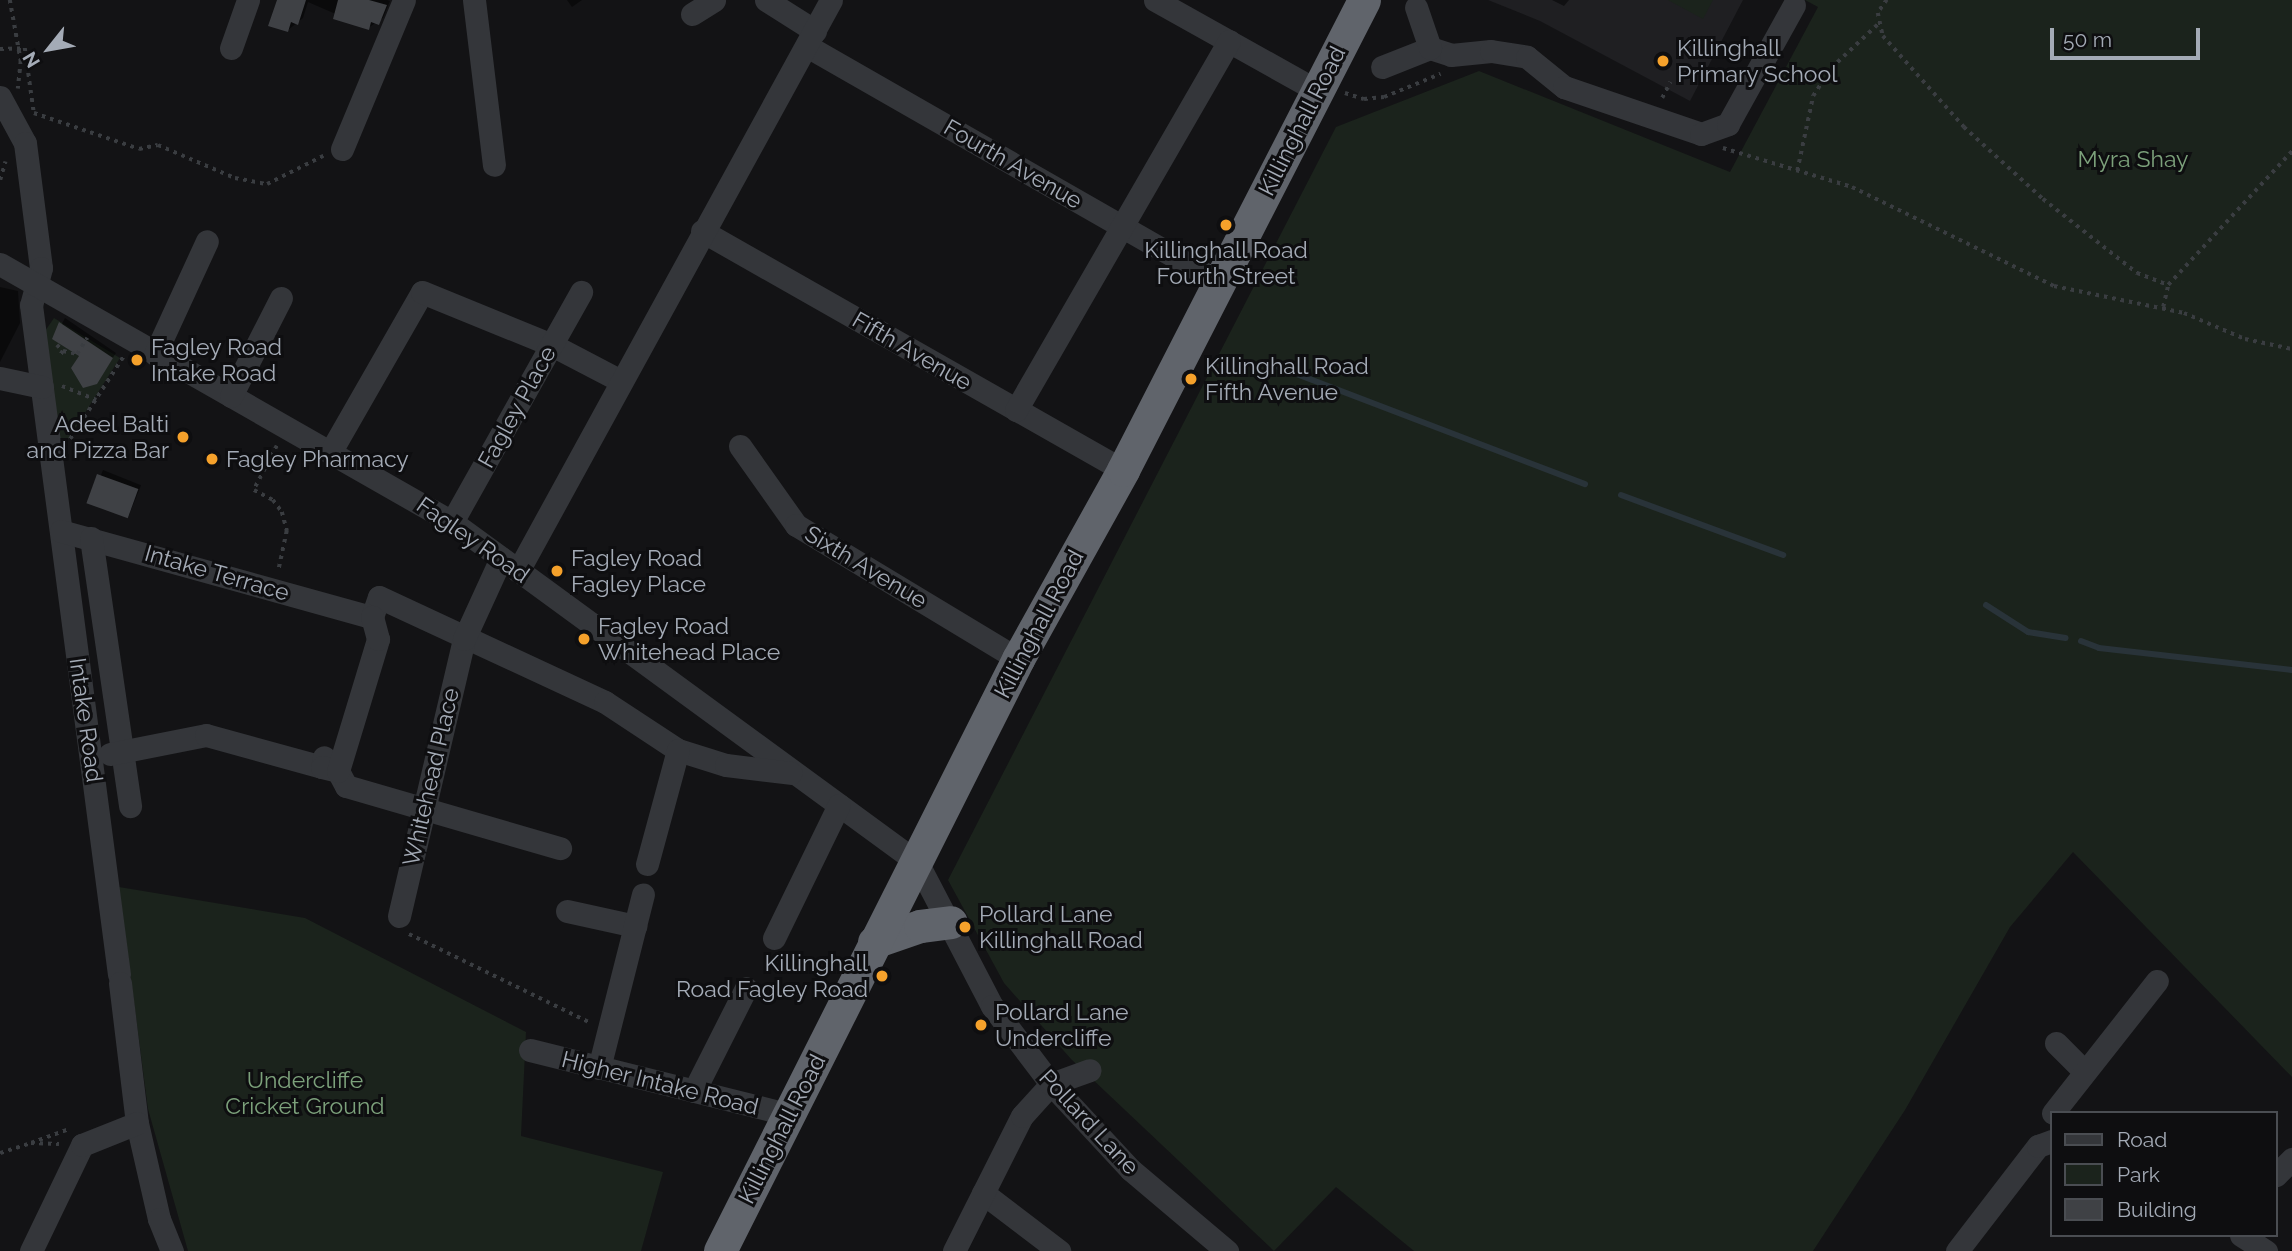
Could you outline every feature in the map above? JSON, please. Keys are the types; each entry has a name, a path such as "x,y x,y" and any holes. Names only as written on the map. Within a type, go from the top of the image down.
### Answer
{"highway":[{"name":"Killinghall Road","path":"720,1251 1018,659 1123,470 1364,0"},
{"path":"874,942 920,926 951,922"}],"street":[{"path":"231,48 248,0"},
{"path":"342,149 404,0"},
{"path":"474,0 494,165"},
{"path":"692,14 714,0"},
{"name":"Fourth Avenue","path":"765,0 811,38 1122,227 1219,282"},
{"name":"Whitehead Place","path":"399,916 464,639 621,381 831,0"},
{"path":"1155,0 1319,88"},
{"path":"1413,2 1430,48"},
{"path":"1382,67 1430,48 1451,55 1491,51 1527,57 1564,87 1701,134 1728,124 1794,5"},
{"path":"1016,410 1229,41"},
{"name":"Intake Road","path":"0,97 12,124 25,143 41,268 39,286 31,305 51,386 52,467 137,1123 159,1219 172,1251"},
{"name":"Fifth Avenue","path":"702,232 1123,470"},
{"path":"145,359 207,241"},
{"name":"Fagley Road","path":"0,264 39,286 145,359 231,396 283,435 331,451 452,522 916,862"},
{"path":"331,451 422,292 552,345 621,381"},
{"name":"Fagley Place","path":"452,522 581,292"},
{"path":"231,396 281,298"},
{"path":"0,378 51,386"},
{"name":"Sixth Avenue","path":"740,446 796,525 1018,659"},
{"name":"Intake Terrace","path":"61,531 372,617"},
{"name":"Intake Road","path":"91,538 130,806"},
{"path":"328,765 378,639 372,617 379,597 464,639 605,702 678,750 726,765 794,773"},
{"path":"91,758 205,735 328,765 346,786 560,848"},
{"path":"647,864 678,750"},
{"path":"774,938 839,805"},
{"name":"Pollard Lane","path":"916,862 951,922 992,1006 1051,1084 1131,1170 1227,1251"},
{"path":"599,1068 643,894"},
{"path":"567,911 635,926"},
{"path":"2055,1111 2157,981"},
{"path":"694,1091 746,988"},
{"path":"2056,1044 2084,1071"},
{"name":"Higher Intake Road","path":"530,1050 790,1115"},
{"path":"954,1251 1022,1116 1051,1084 1090,1070"},
{"path":"31,1251 82,1146 137,1123"},
{"path":"1957,1251 2050,1140"},
{"path":"983,1193 1059,1251"},
{"path":"2244,1237 2266,1251"}],"path":[{"path":"10,0 19,48 21,77 12,124"},
{"path":"1797,171 1813,96 1831,68 1878,24 1887,0"},
{"path":"1878,24 1883,36 1964,127 2033,190 2137,273 2168,285"},
{"path":"0,49 24,48 34,113 139,149 158,145 235,178 267,184 342,149"},
{"path":"1319,88 1364,99 1384,97 1444,72"},
{"path":"1653,118 1670,82"},
{"path":"1714,145 1852,187 2054,286 2163,308 2245,339 2292,349"},
{"path":"2163,308 2168,285 2292,151"},
{"path":"79,331 96,340"},
{"path":"63,351 77,354 88,336"},
{"path":"113,351 123,356 145,359"},
{"path":"52,467 123,356"},
{"path":"51,386 96,400"},
{"path":"267,437 283,435"},
{"path":"283,435 290,450"},
{"path":"275,590 287,531 282,512 273,500 254,489 283,435"},
{"path":"399,916 403,932 608,1031"},
{"path":"0,1153 31,1143 82,1146"}],"shaded area":[{"name":"Killinghall Primary School","path":"1488,0 1743,0 1690,101 1540,21"}],"green space":[{"path":"1668,0 1713,0 1703,19"},
{"name":"Myra Shay","path":"1805,0 2292,0 2292,1077 2073,852 2010,927 1905,1110 1813,1251 1414,1251 1336,1187 1274,1251 1071,1059 1004,983 948,880 1336,127 1479,71 1730,172 1818,7"},
{"path":"54,318 120,358 60,452 45,331"},
{"name":"Undercliffe Cricket Ground","path":"119,887 305,918 526,1032 521,1136 663,1172 641,1251 188,1251 148,1109"}],"building":[{"path":"277,0 306,0 298,25 291,22 288,32 268,26"},
{"path":"338,0 369,0 387,5 379,25 371,22 369,30 333,19"},
{"path":"59,322 113,358 97,384 83,388 71,368 79,356 52,339"},
{"path":"97,474 138,489 128,518 86,503"}],"waterway":[{"path":"1273,365 1585,484"},
{"path":"1621,495 1783,555"},
{"path":"1986,605 2028,632 2066,638"},
{"path":"2081,641 2099,648 2292,670"}],"place":[{"name":"Killinghall Primary School","path":"1663,61"},
{"name":"Killinghall Road Fourth Street","path":"1226,225"},
{"name":"Fagley Road Intake Road","path":"137,360"},
{"name":"Killinghall Road Fifth Avenue","path":"1191,379"},
{"name":"Adeel Balti and Pizza Bar","path":"183,437"},
{"name":"Fagley Pharmacy","path":"212,459"},
{"name":"Fagley Road Fagley Place","path":"557,571"},
{"name":"Fagley Road Whitehead Place","path":"584,639"},
{"name":"Pollard Lane Killinghall Road","path":"965,927"},
{"name":"Killinghall Road Fagley Road","path":"882,976"},
{"name":"Pollard Lane Undercliffe","path":"981,1025"}]}
